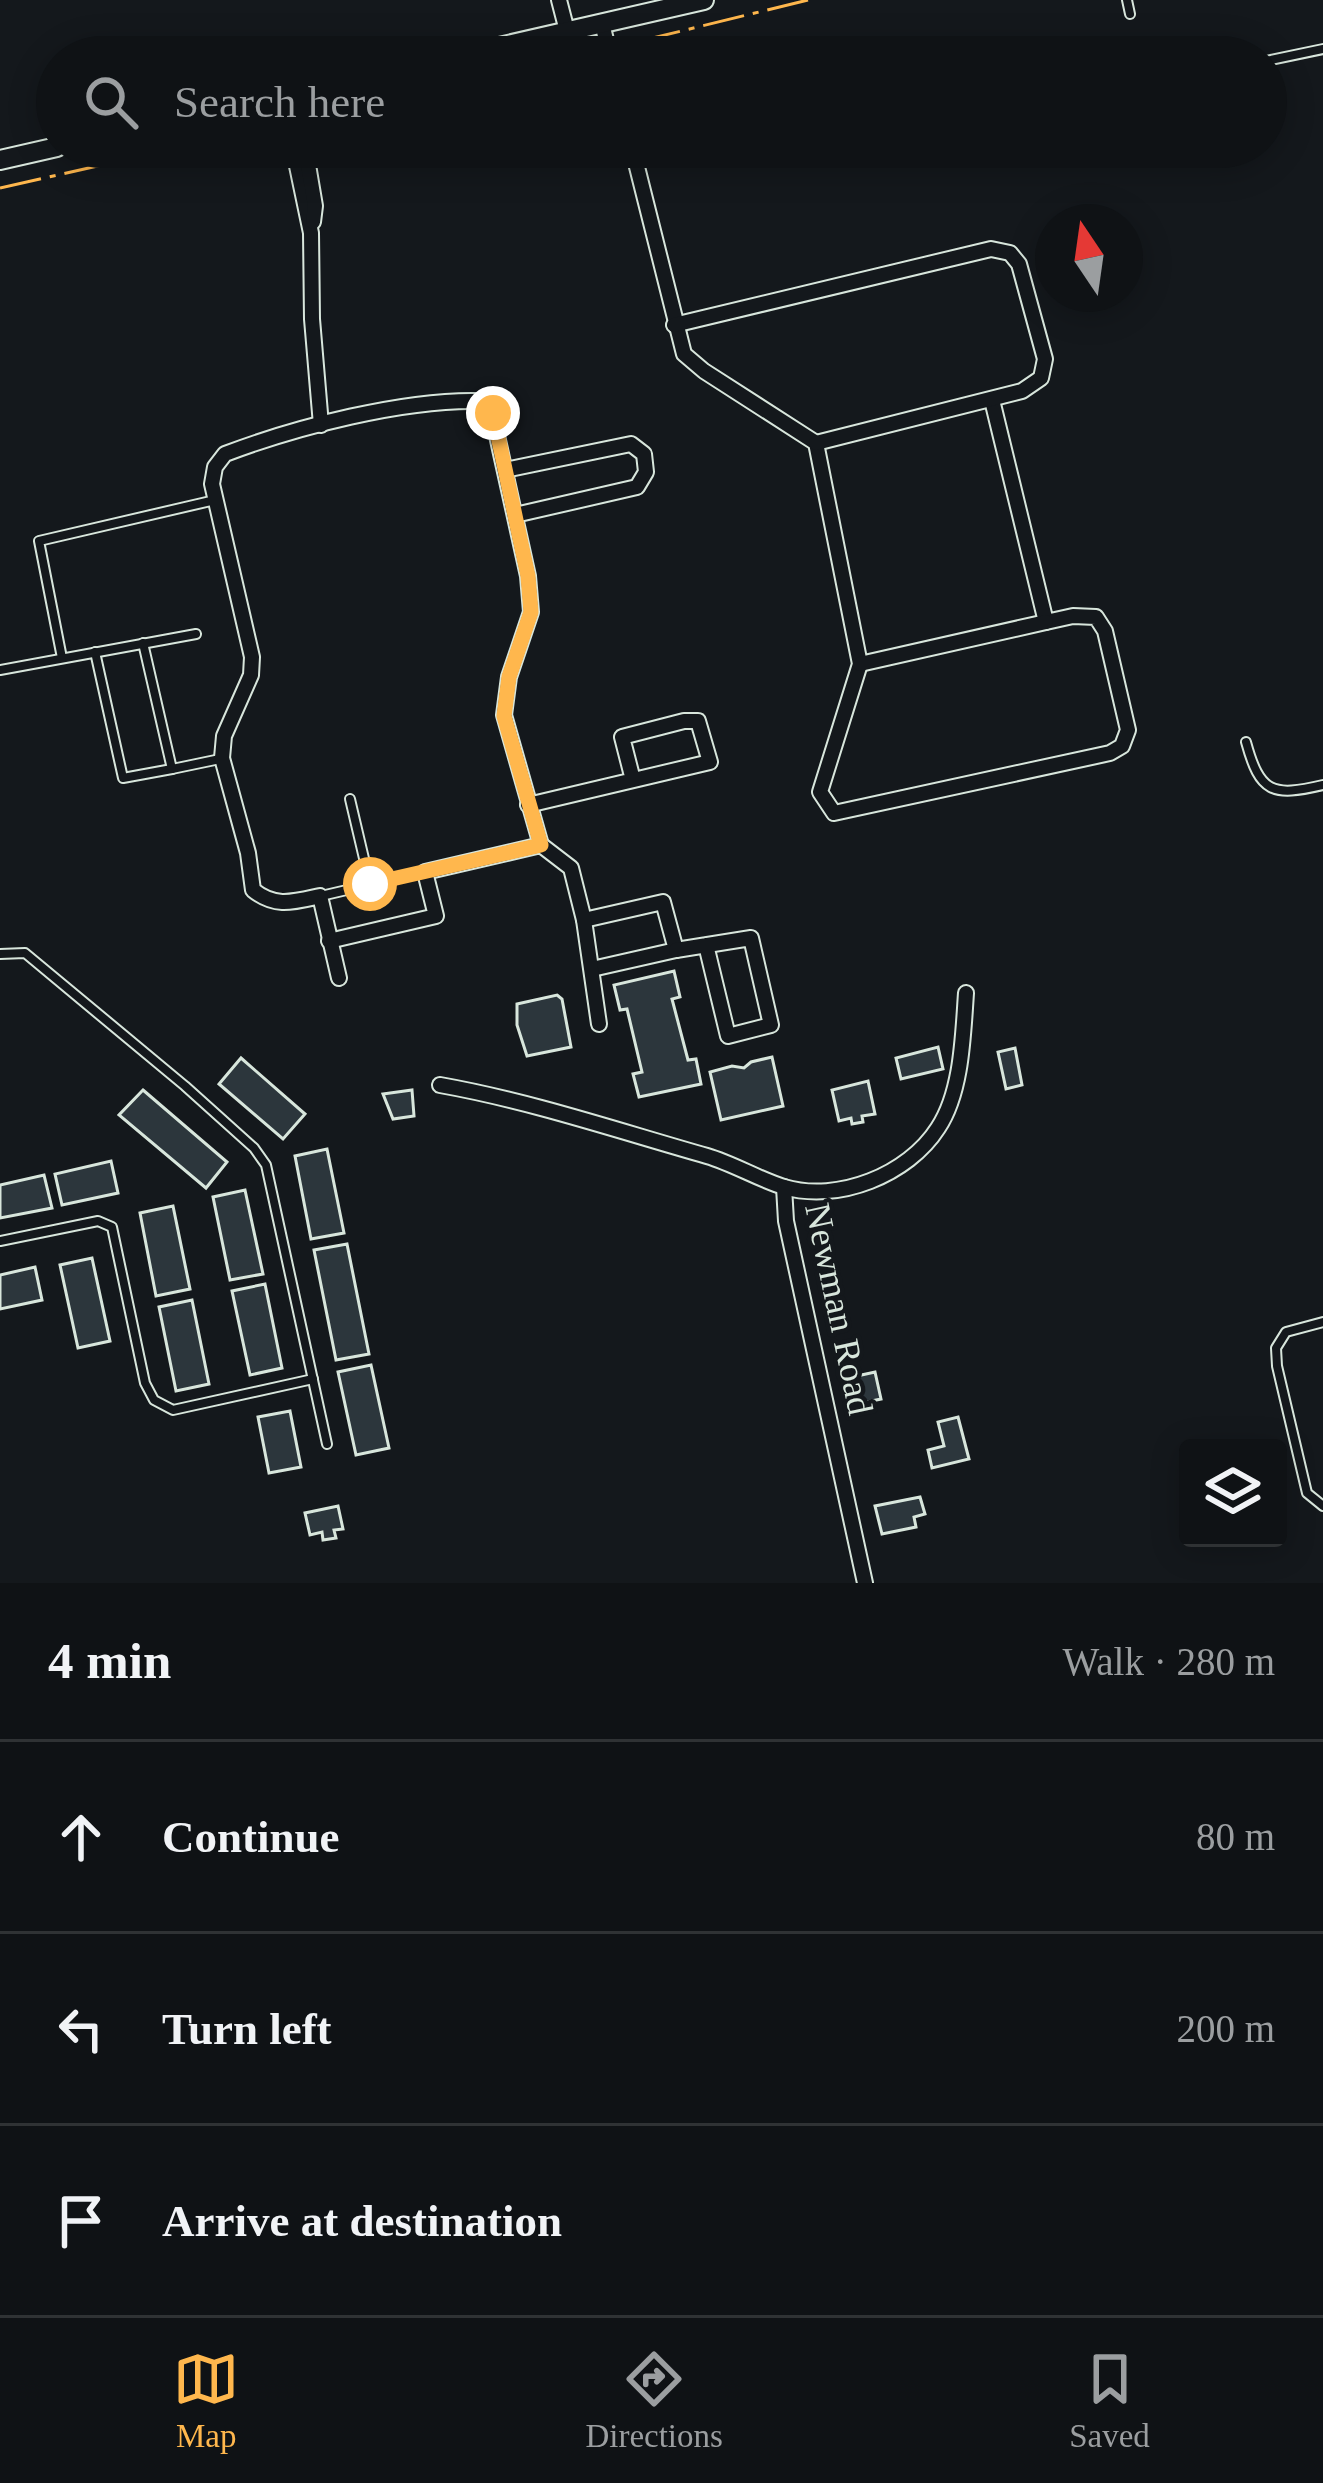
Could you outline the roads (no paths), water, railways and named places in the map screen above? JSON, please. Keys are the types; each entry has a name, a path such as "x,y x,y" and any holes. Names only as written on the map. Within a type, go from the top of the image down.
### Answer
{"street":[{"path":"559,0 566,31"},
{"path":"544,36 704,0"},
{"path":"602,23 605,36"},
{"path":"0,160 36,152"},
{"path":"296,168 310,233 321,425"},
{"path":"309,168 315,206 310,233"},
{"path":"637,168 685,354 816,443 860,664 820,793 834,813 1087,758 1122,746 1128,730 1106,631 1096,617 1073,616 860,664"},
{"path":"674,325 991,249 1010,253 1019,264 1045,359 1041,378 1022,391 992,400 816,443"},
{"path":"339,978 320,896 282,904 266,901 253,890 222,758 224,736 251,675 252,657 215,500 214,467 225,454 321,425 451,400 480,401 493,413 528,576 531,612 509,677 504,716 541,845 572,868 599,1024"},
{"path":"992,400 1046,622"},
{"path":"505,470 631,444 644,454 646,472 637,487 515,515"},
{"path":"528,805 710,762 698,721 622,737 633,780"},
{"path":"329,940 436,916 425,872 541,845"},
{"path":"584,920 663,902 676,950"},
{"path":"592,968 676,950 751,938 771,1024 728,1036 706,946"},
{"path":"784,1187 832,1191 862,1186 915,1152 938,1129 951,1097 966,993"},
{"name":"Newman Road","path":"440,1085 488,1094 724,1161 784,1187 786,1220 865,1583"}],"lane":[{"path":"1127,0 1130,14"},
{"path":"1287,57 1323,49"},
{"path":"62,658 39,541 215,500"},
{"path":"0,670 196,634"},
{"path":"143,643 172,769"},
{"path":"95,652 123,778 222,758"},
{"path":"1246,742 1254,772 1276,792 1323,785"},
{"path":"350,799 370,884"},
{"path":"320,896 425,872"},
{"path":"0,954 25,953 254,1148 266,1165 327,1444"},
{"path":"0,1241 98,1220 112,1227 145,1383 154,1400 173,1410 313,1379"},
{"path":"1323,1322 1286,1332 1276,1348 1307,1493 1323,1506"}]}
